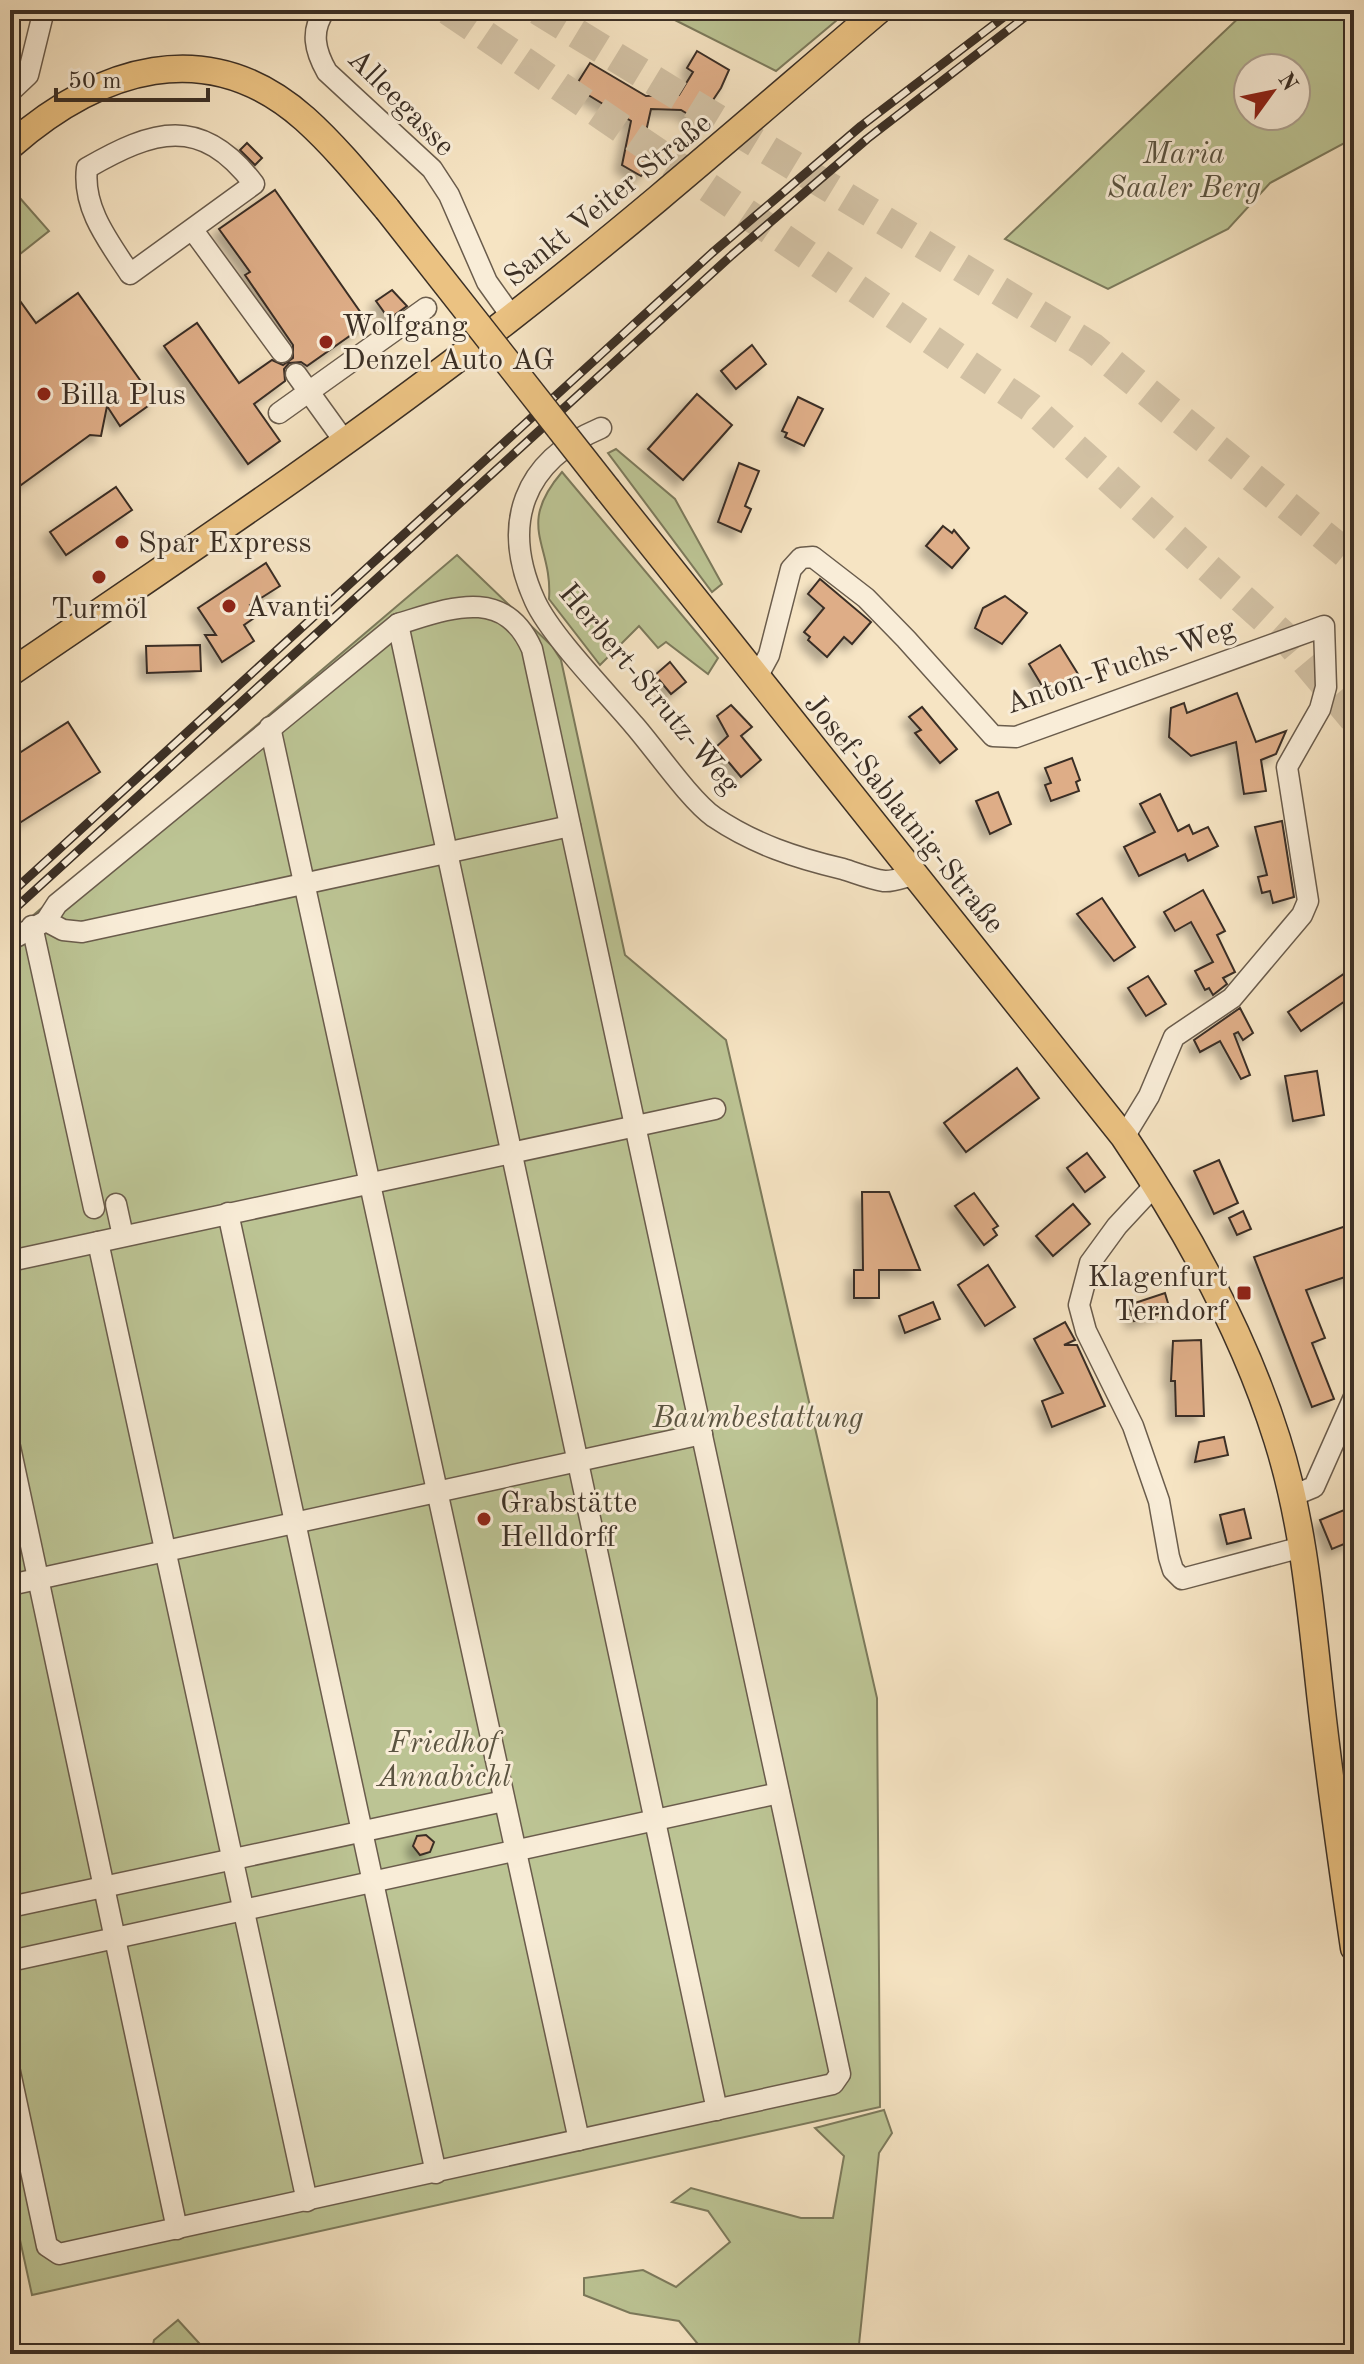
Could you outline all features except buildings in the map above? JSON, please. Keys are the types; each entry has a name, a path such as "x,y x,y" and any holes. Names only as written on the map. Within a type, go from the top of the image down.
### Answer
{"main road":[{"name":"Sankt Veiter Straße","path":"10,673 345,442 512,317 710,158 879,10"},
{"name":"Josef-Sablatnig-Straße","path":"10,146 50,113 108,80 178,69 209,71 236,78 274,97 303,118 387,209 756,679 1124,1137 1156,1184 1245,1353 1277,1439 1302,1547 1354,1948"}],"street":[{"path":"10,92 28,75 44,10"},
{"name":"Alleegasse","path":"325,10 317,22 314,36 318,58 327,72 432,169 449,195 487,282 512,317"},
{"path":"175,134 207,142 237,162 254,184 192,229 130,274 102,232 85,187 87,168 130,144 175,134"},
{"path":"192,229 282,352"},
{"path":"279,413 426,308"},
{"path":"296,374 345,442"},
{"name":"Herbert-Strutz-Weg","path":"601,428 578,438 549,461 523,499 520,529 524,565 536,603 605,691 711,815 757,842 801,861 886,882 913,875"},
{"name":"Anton-Fuchs-Weg","path":"756,679 769,655 791,569 801,558 813,557 827,565 876,608 993,736 1016,737 1324,626 1326,687 1320,709 1287,767 1308,901 1302,915 1232,998 1174,1037 1149,1096 1124,1137"},
{"path":"10,940 39,923 57,904 398,624 476,604 508,617 526,633 532,649 840,2074 833,2084 59,2254 47,2246 10,2072"},
{"path":"398,624 717,2110"},
{"path":"270,727 440,1491 514,1849 579,2140"},
{"path":"39,923 82,932 570,826"},
{"path":"39,923 94,1208"},
{"path":"10,1261 715,1109"},
{"path":"1156,1184 1117,1226 1090,1263 1079,1305 1086,1331 1133,1426 1159,1501 1173,1570 1182,1579 1302,1547"},
{"path":"116,1204 123,1236"},
{"path":"228,1213 436,2173"},
{"path":"98,1242 307,2201"},
{"path":"1292,1496 1314,1487 1354,1397"},
{"path":"10,1585 702,1434"},
{"path":"10,1447 177,2229"},
{"path":"10,1961 779,1793"},
{"path":"10,1907 504,1801"}],"green space":[{"path":"655,10 849,10 776,71"},
{"name":"Maria Saaler Berg","path":"1247,10 1354,10 1354,138 1270,183 1228,229 1108,289 1005,239"},
{"path":"10,195 19,197 49,231 10,262"},
{"path":"616,449 675,499 722,584 712,592 608,453"},
{"path":"562,472 718,658 708,674 666,642 658,648 639,626 600,665 549,599 549,580 538,522 548,491"},
{"name":"Friedhof Annabichl","path":"457,555 552,646 561,660 625,955 726,1040 877,1698 880,2107 32,2295 10,2194 10,935"},
{"path":"884,2110 892,2133 879,2153 858,2354 706,2354 679,2321 630,2313 584,2295 584,2278 643,2270 676,2287 730,2242 708,2211 672,2202 691,2188 801,2218 833,2218 844,2156 815,2128"},
{"path":"178,2320 209,2354 151,2354 154,2340"}],"tunnel":[{"path":"448,10 1030,407 1287,639 1354,719"},
{"path":"538,10 1092,347 1354,560"}],"railway":[{"path":"10,894 712,253 861,126 1013,10"},
{"path":"10,913 732,255 867,139 1034,10"}],"place":[{"name":"Wolfgang Denzel Auto AG","path":"326,342"},
{"name":"Billa Plus","path":"44,394"},
{"name":"Spar Express","path":"122,542"},
{"name":"Turmöl","path":"99,577"},
{"name":"Avanti","path":"229,606"},
{"name":"Klagenfurt Terndorf","path":"1244,1293"},
{"name":"Grabstätte Helldorff","path":"484,1519"}],"park label":[{"name":"Baumbestattung","path":"758,1417"}]}
